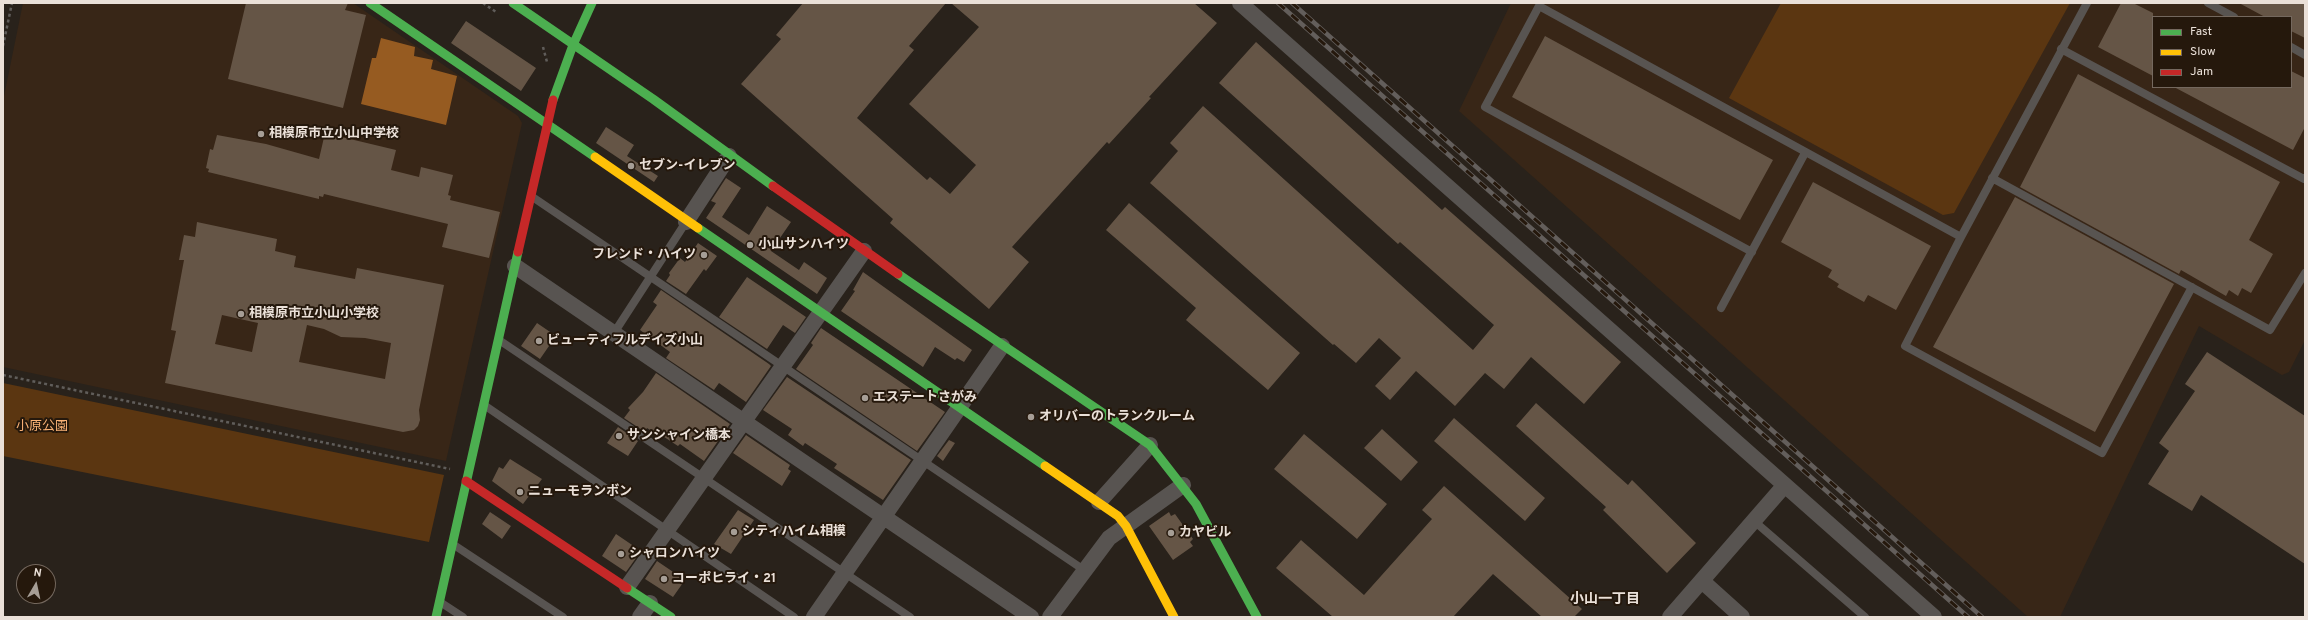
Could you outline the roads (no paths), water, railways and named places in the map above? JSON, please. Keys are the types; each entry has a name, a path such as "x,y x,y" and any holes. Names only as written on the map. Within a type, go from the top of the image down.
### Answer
{"street":[{"path":"370,3 820,314 1118,516 1126,526 1174,617"},
{"path":"513,3 686,123 729,156 864,251 1150,445 1183,485 1196,504 1257,617"},
{"path":"436,617 551,105 573,45 592,3"},
{"path":"1240,3 1784,486 1934,617"},
{"path":"686,222 729,156"},
{"path":"627,587 864,251"},
{"path":"515,266 885,516 1031,617"},
{"path":"814,617 1002,346"},
{"path":"1099,502 1150,445"},
{"path":"466,481 670,617"},
{"path":"1050,617 1109,538 1183,485"},
{"path":"1670,617 1784,486"},
{"path":"1702,581 1742,617"},
{"path":"640,617 650,603"}],"lane":[{"path":"2087,3 1992,178 1905,346 2102,453 2192,287"},
{"path":"2208,3 2232,16"},
{"path":"1752,252 1485,107 1538,6 1961,237"},
{"path":"2292,48 2305,54"},
{"path":"2061,49 2305,179"},
{"path":"1722,308 1805,153"},
{"path":"1992,178 2270,330 2305,273"},
{"path":"530,196 1084,570"},
{"path":"614,333 686,222"},
{"path":"498,339 910,617"},
{"path":"483,405 794,617"},
{"path":"1754,521 1865,617"},
{"path":"452,544 563,617"},
{"path":"440,602 463,617"}],"railway":[{"path":"1278,3 1968,617"},
{"path":"1292,3 1982,617"}],"place":[{"name":"相模原市立小山中学校","path":"261,134"},
{"name":"セブン-イレブン","path":"631,166"},
{"name":"小山サンハイツ","path":"750,245"},
{"name":"フレンド・ハイツ","path":"704,255"},
{"name":"相模原市立小山小学校","path":"241,314"},
{"name":"ビューティフルデイズ小山","path":"539,341"},
{"name":"エステートさがみ","path":"865,398"},
{"name":"オリバーのトランクルーム","path":"1031,417"},
{"name":"サンシャイン橋本","path":"619,436"},
{"name":"ニューモランボン","path":"520,492"},
{"name":"シティハイム相模","path":"734,532"},
{"name":"カヤビル","path":"1171,533"},
{"name":"シャロンハイツ","path":"621,554"},
{"name":"コーポヒライ・21","path":"664,579"}],"district":[{"name":"小山一丁目","path":"1605,600"}],"park label":[{"name":"小原公園","path":"42,427"}]}
